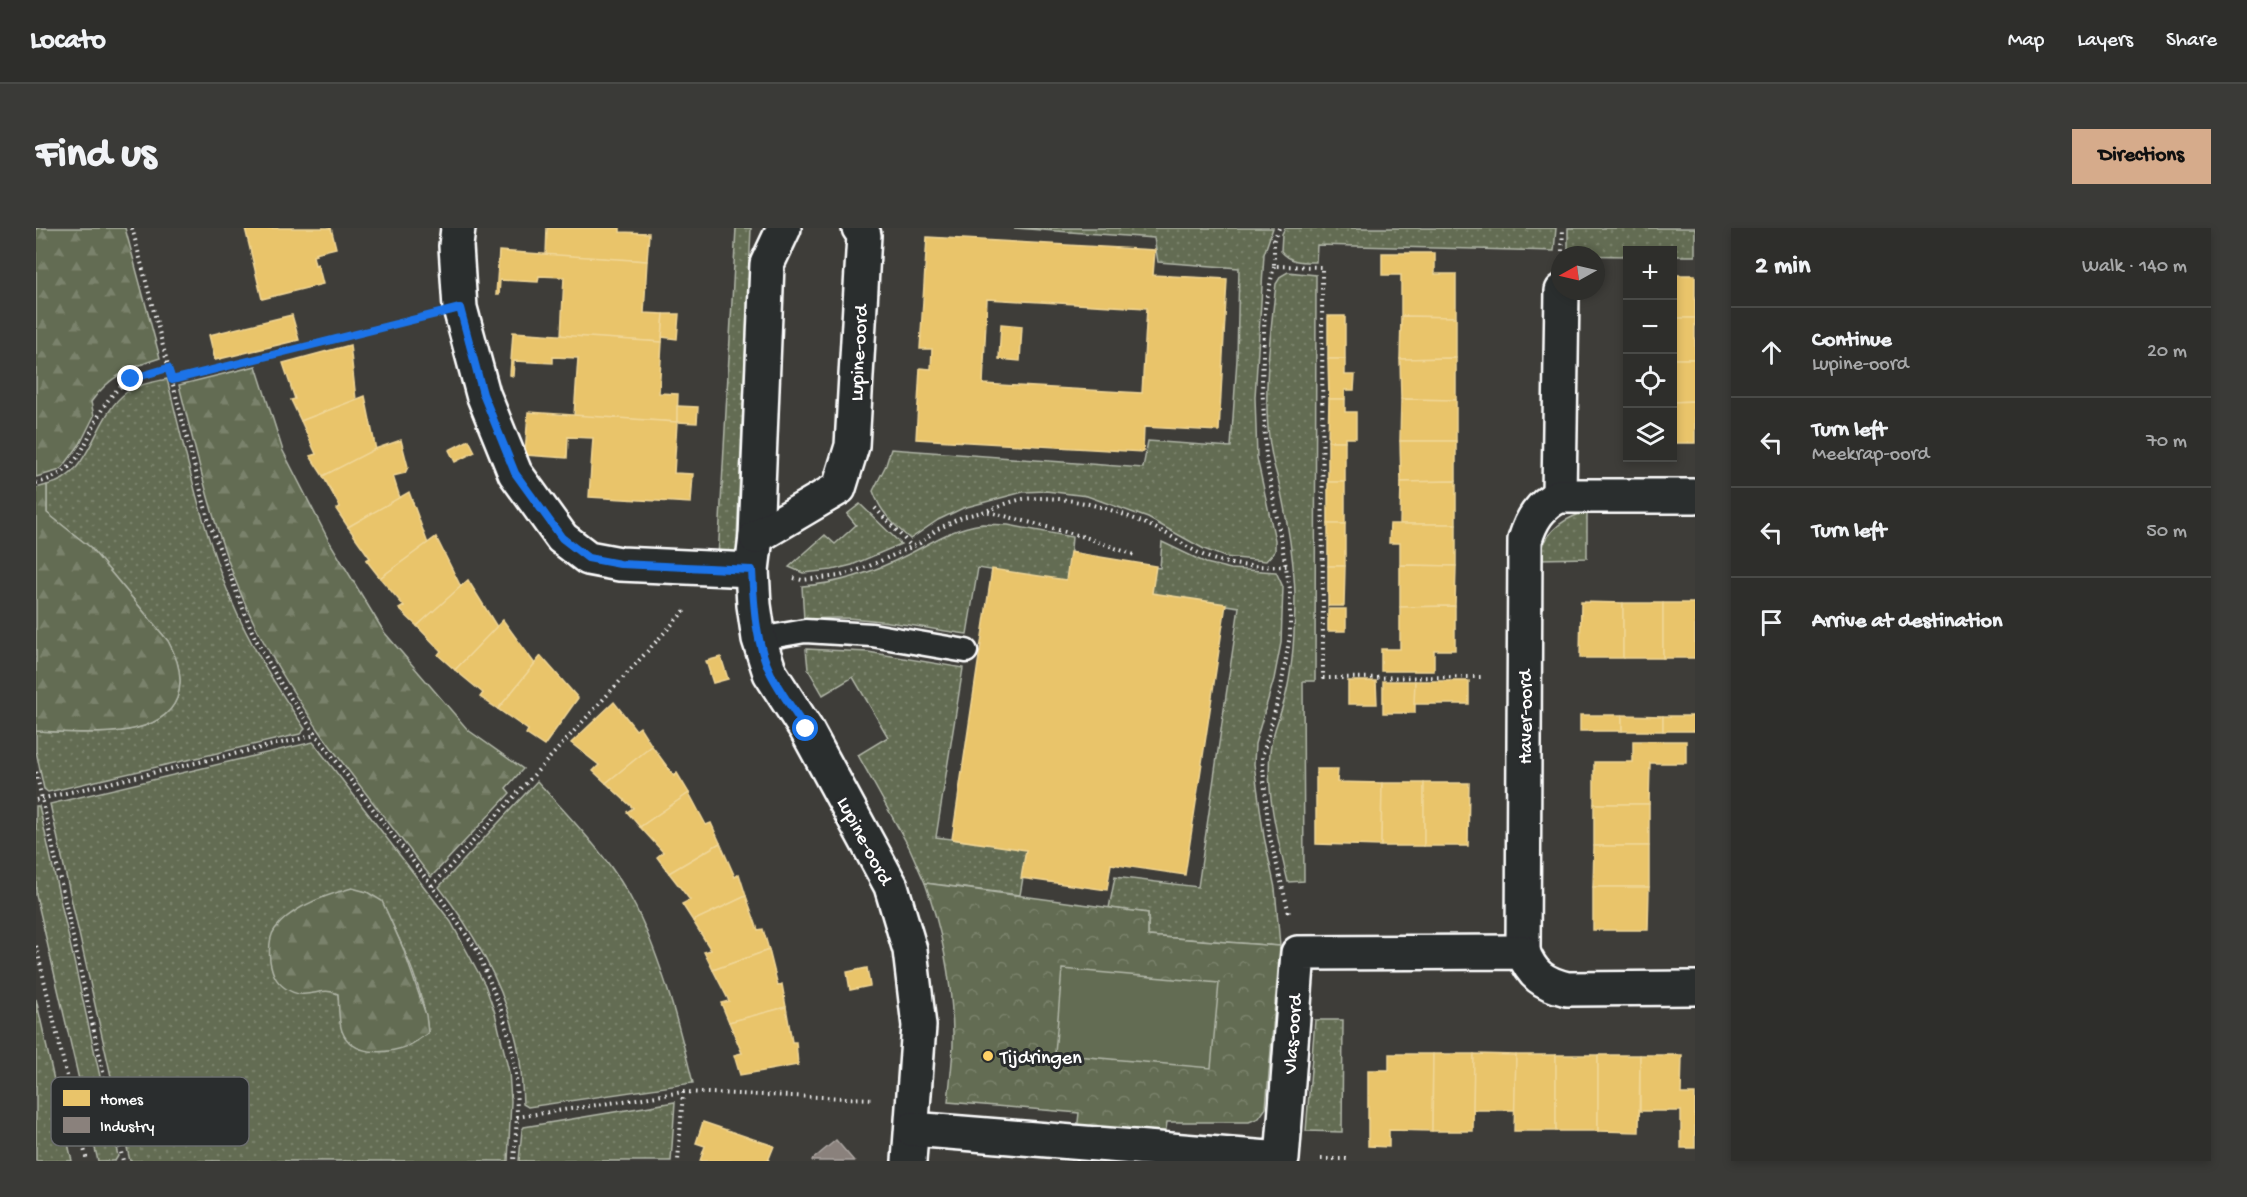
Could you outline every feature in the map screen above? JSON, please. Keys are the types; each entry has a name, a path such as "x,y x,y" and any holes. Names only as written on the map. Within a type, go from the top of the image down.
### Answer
{"street":[{"path":"458,228 456,246 460,308 483,394 515,473 562,538 588,558 620,564 752,570"},
{"name":"Lupine-oord","path":"784,228 767,264 756,537 752,570 754,605 759,639 770,673 806,729 891,886 910,950 919,1026 909,1161"},
{"name":"Lupine-oord","path":"839,488 852,446 864,235 859,228"},
{"path":"1562,300 1560,496 1695,496"},
{"path":"756,537 839,488"},
{"name":"Haver-oord","path":"1523,952 1525,540 1538,512 1547,502 1560,496"},
{"path":"1298,953 1523,952 1529,967 1539,978 1560,987 1695,988"},
{"name":"Vlas-oord","path":"912,1115 1282,1159 1298,953"}],"lane":[{"path":"759,639 805,631 861,635 966,651"}],"path":[{"path":"132,228 210,522 232,584 264,653 279,681 316,735 432,886 477,950 500,1007 510,1039 516,1073 517,1117 514,1161"},
{"path":"1279,228 1274,240 1274,266 1265,308 1262,381 1266,459 1290,589 1290,635 1280,693 1262,757 1269,834 1298,953"},
{"path":"1562,246 1563,228"},
{"path":"1274,266 1322,267 1323,678 1524,677"},
{"path":"172,380 460,308"},
{"path":"36,483 50,480 64,473 87,443 107,403 117,390 131,379 168,368"},
{"path":"839,488 868,501 912,547"},
{"path":"752,570 802,580 840,576 912,547 936,530 962,517 1022,499 1071,501 1102,506 1163,533 1205,556 1225,562 1269,567 1287,566"},
{"path":"986,511 1085,537 1137,556"},
{"path":"432,886 687,608 686,568"},
{"path":"36,800 316,735"},
{"path":"36,772 104,1077"},
{"path":"36,946 67,1077"},
{"path":"517,1117 683,1092 912,1115"},
{"path":"678,1161 683,1092"},
{"path":"83,1146 87,1161"},
{"path":"120,1146 123,1161"}],"green space":[{"path":"36,228 125,228 160,358 130,369 105,385 91,402 94,416 80,444 63,467 36,477"},
{"path":"736,228 751,228 736,559 718,558"},
{"path":"1014,228 1273,228 1264,254 1255,397 1257,458 1275,540 1275,551 1266,561 1225,557 1204,549 1148,518 1087,496 1046,491 1023,492 963,508 938,520 910,539 884,512 873,491 891,449 1143,468 1148,441 1231,447 1237,359 1239,268 1158,262 1154,238"},
{"path":"1285,228 1556,228 1554,246 1551,246 1551,251 1317,245 1316,262 1301,262 1285,255 1281,251 1282,234"},
{"path":"1568,228 1695,228 1695,256 1677,256 1677,246 1623,246 1623,256 1605,256 1605,246 1568,246"},
{"path":"1288,272 1316,275 1315,681 1303,681 1304,881 1288,882 1274,817 1269,768 1271,744 1285,698 1291,667 1295,595 1288,530 1269,436 1267,393 1276,284 1281,276"},
{"path":"256,366 283,451 329,541 384,632 468,730 523,769 506,788 510,793 431,877 339,758 276,664 244,602 221,541 179,385"},
{"path":"167,379 195,492 221,575 239,619 256,651 305,729 300,734 48,792 44,789 36,751 36,731 93,733 135,728 153,722 168,712 177,698 180,684 179,669 168,641 90,547 47,513 47,485 62,480 74,470 116,403 136,387"},
{"path":"47,485 47,513 90,547 172,648 179,669 179,691 168,712 153,722 115,732 36,731 36,488"},
{"path":"860,504 901,544 852,565 832,570 803,573 789,567 825,535 835,544 856,525 847,514"},
{"path":"1587,513 1587,558 1540,559 1545,542 1554,529"},
{"path":"982,524 1008,525 1072,537 1068,582 978,568 967,634 845,618 804,620 802,586 830,583 871,571 952,532"},
{"path":"1162,542 1206,563 1231,569 1276,572 1283,587 1281,643 1274,679 1255,744 1254,764 1264,837 1275,888 1280,946 1148,936 1148,913 1109,908 1115,877 1198,887 1239,607 1150,594 1153,567 1160,568"},
{"path":"806,649 868,652 963,668 936,837 1028,849 1020,895 925,883 910,849 858,755 888,737 853,677 823,695 808,669"},
{"path":"313,742 451,922 485,985 495,1013 509,1072 511,1101 508,1161 130,1161 127,1146 249,1146 249,1077 111,1077 50,804","holes":["382,902 404,950 422,999 428,1033 342,1031 338,994 332,991"]},
{"path":"537,781 604,857 636,908 662,972 693,1083 528,1107 523,1104 517,1043 502,995 474,938 439,887"},
{"path":"36,806 39,806 100,1077 78,1077 36,895"},
{"path":"925,883 1148,913 1148,936 1280,946 1266,1108 1259,1118 1249,1122 1167,1122 1165,1137 1077,1131 1079,1113 948,1102 953,1041 951,995 941,938"},
{"path":"352,888 367,892 382,901 403,948 426,1015 428,1033 416,1042 400,1049 381,1052 362,1049 354,1045 342,1031 338,994 325,991 307,994 293,992 285,988 273,973 270,957 271,940 273,932 282,921 310,903"},
{"path":"1062,969 1219,983 1211,1068 1055,1054"},
{"path":"36,999 53,1077 51,1077 51,1146 69,1146 72,1161 36,1161"},
{"path":"1315,1020 1343,1020 1342,1132 1306,1131"},
{"path":"675,1102 671,1161 519,1161 524,1127"},
{"path":"95,1146 116,1146 118,1156 115,1161 98,1161"}],"building: Homes":[{"path":"245,228 331,228 336,248 315,253 316,255 313,256 315,265 318,264 323,284 262,299"},
{"path":"547,228 620,228 620,232 649,233 647,261 546,255"},
{"path":"927,237 1155,250 1153,275 1227,279 1219,431 1144,427 1143,452 916,439 920,368 931,369 932,349 920,349","holes":["987,299 1147,308 1142,393 983,384"]},
{"path":"499,251 647,261 644,313 664,314 662,342 561,336 564,277 539,276 538,282 500,280 499,295 496,295"},
{"path":"1382,253 1435,253 1435,274 1456,274 1456,317 1401,316 1401,275 1382,275"},
{"path":"1677,275 1695,275 1695,318 1677,318"},
{"path":"664,314 679,314 677,339 662,337"},
{"path":"292,315 299,340 215,360 209,335"},
{"path":"1328,316 1345,316 1345,359 1328,359"},
{"path":"1401,316 1456,317 1456,358 1400,359"},
{"path":"1677,318 1695,318 1695,359 1677,359"},
{"path":"1001,324 1022,326 1020,361 999,359"},
{"path":"513,332 662,342 659,393 678,394 677,422 574,416 578,358 553,357 553,363 514,361 513,376 510,375"},
{"path":"350,345 356,400 301,421 291,400 295,399 283,363"},
{"path":"1456,358 1456,400 1401,399 1400,359"},
{"path":"1328,359 1345,359 1345,375 1355,375 1354,390 1345,390 1345,399 1329,399"},
{"path":"1677,359 1695,359 1695,401 1677,402"},
{"path":"365,396 376,450 323,476 310,456 316,454 301,421"},
{"path":"1329,399 1345,399 1345,412 1356,412 1356,438 1345,438 1345,441 1328,441"},
{"path":"1401,399 1456,400 1456,441 1400,441"},
{"path":"1695,401 1695,443 1677,443 1677,402"},
{"path":"677,406 698,407 697,423 677,422"},
{"path":"528,412 677,422 674,473 693,474 691,503 589,497 593,438 568,437 567,458 525,455"},
{"path":"401,440 408,467 405,473 393,476 400,498 348,527 336,509 340,507 323,476 375,449"},
{"path":"469,440 475,452 455,462 449,450"},
{"path":"1328,441 1345,441 1345,482 1328,482"},
{"path":"1400,441 1456,441 1456,481 1401,482"},
{"path":"1456,481 1456,524 1400,524 1401,482"},
{"path":"1328,482 1345,482 1345,524 1328,524"},
{"path":"409,492 428,544 380,578 366,560 370,558 348,527"},
{"path":"1328,524 1345,524 1345,566 1328,566"},
{"path":"1390,524 1456,524 1456,566 1400,565 1400,543 1389,543"},
{"path":"436,537 461,587 417,626 399,609 404,606 380,578"},
{"path":"1070,552 1156,566 1152,593 1226,604 1185,875 1111,864 1107,890 1021,878 1026,850 952,839 992,569 1066,580"},
{"path":"1400,565 1456,566 1455,606 1400,607"},
{"path":"1328,566 1345,566 1344,606 1328,606"},
{"path":"468,580 497,627 455,670 438,655 441,651 417,626"},
{"path":"1581,602 1623,603 1623,658 1580,658"},
{"path":"1623,603 1663,603 1663,658 1623,658"},
{"path":"1663,603 1695,603 1695,658 1663,658"},
{"path":"1455,606 1455,650 1434,650 1434,671 1381,671 1381,649 1400,649 1400,607"},
{"path":"1328,609 1346,609 1346,631 1328,631"},
{"path":"503,620 535,664 498,709 480,697 483,693 455,670"},
{"path":"541,656 578,698 544,746 526,734 528,730 498,709"},
{"path":"721,657 728,679 713,683 706,661"},
{"path":"1348,681 1376,681 1377,704 1348,704"},
{"path":"1383,681 1415,681 1415,713 1383,713"},
{"path":"1415,681 1469,681 1469,704 1414,704"},
{"path":"614,702 636,730 640,727 652,746 606,783 593,771 599,765 571,743"},
{"path":"1580,715 1622,715 1622,731 1580,731"},
{"path":"1622,715 1663,716 1663,731 1622,731"},
{"path":"1663,716 1695,716 1695,731 1663,731"},
{"path":"1633,741 1686,741 1686,763 1650,763 1649,804 1594,804 1594,762 1633,762"},
{"path":"652,746 674,776 677,773 689,793 640,827 627,812 633,808 606,783"},
{"path":"1316,769 1338,769 1337,782 1382,783 1381,846 1316,844"},
{"path":"1382,783 1424,783 1424,846 1381,846"},
{"path":"1424,783 1469,783 1468,846 1424,846"},
{"path":"689,793 706,825 711,823 720,843 669,873 657,857 663,852 640,827"},
{"path":"1594,804 1649,804 1649,846 1594,846"},
{"path":"720,843 735,877 739,874 746,896 693,921 682,904 690,900 669,873"},
{"path":"1594,846 1649,846 1649,887 1593,887"},
{"path":"1593,887 1649,887 1648,930 1593,930"},
{"path":"746,896 758,930 763,929 769,950 713,970 704,952 711,950 693,921"},
{"path":"769,950 778,986 782,984 786,1007 729,1022 721,1003 729,1001 713,970"},
{"path":"867,968 870,986 850,990 847,972"},
{"path":"786,1007 792,1042 796,1042 798,1065 740,1075 734,1055 742,1053 729,1022"},
{"path":"1389,1054 1433,1054 1432,1131 1389,1130 1389,1147 1368,1146 1368,1070 1389,1070"},
{"path":"1433,1054 1474,1054 1473,1131 1432,1131"},
{"path":"1474,1054 1516,1055 1515,1110 1473,1110"},
{"path":"1516,1055 1556,1055 1556,1131 1514,1131"},
{"path":"1556,1055 1598,1055 1598,1131 1556,1131"},
{"path":"1598,1055 1640,1055 1639,1132 1598,1131"},
{"path":"1640,1055 1682,1055 1681,1094 1695,1094 1695,1148 1681,1148 1681,1111 1640,1111"},
{"path":"703,1122 774,1146 768,1161 700,1161 705,1146 696,1143"}],"building: Industry":[{"path":"836,1140 854,1161 812,1160"}],"place":[{"name":"Tijdringen","path":"988,1056"}],"route":[{"path":"131,379 168,368 172,380 460,308 483,394 515,473 562,538 588,558 620,564 752,570 759,639 770,673 806,729"}]}
